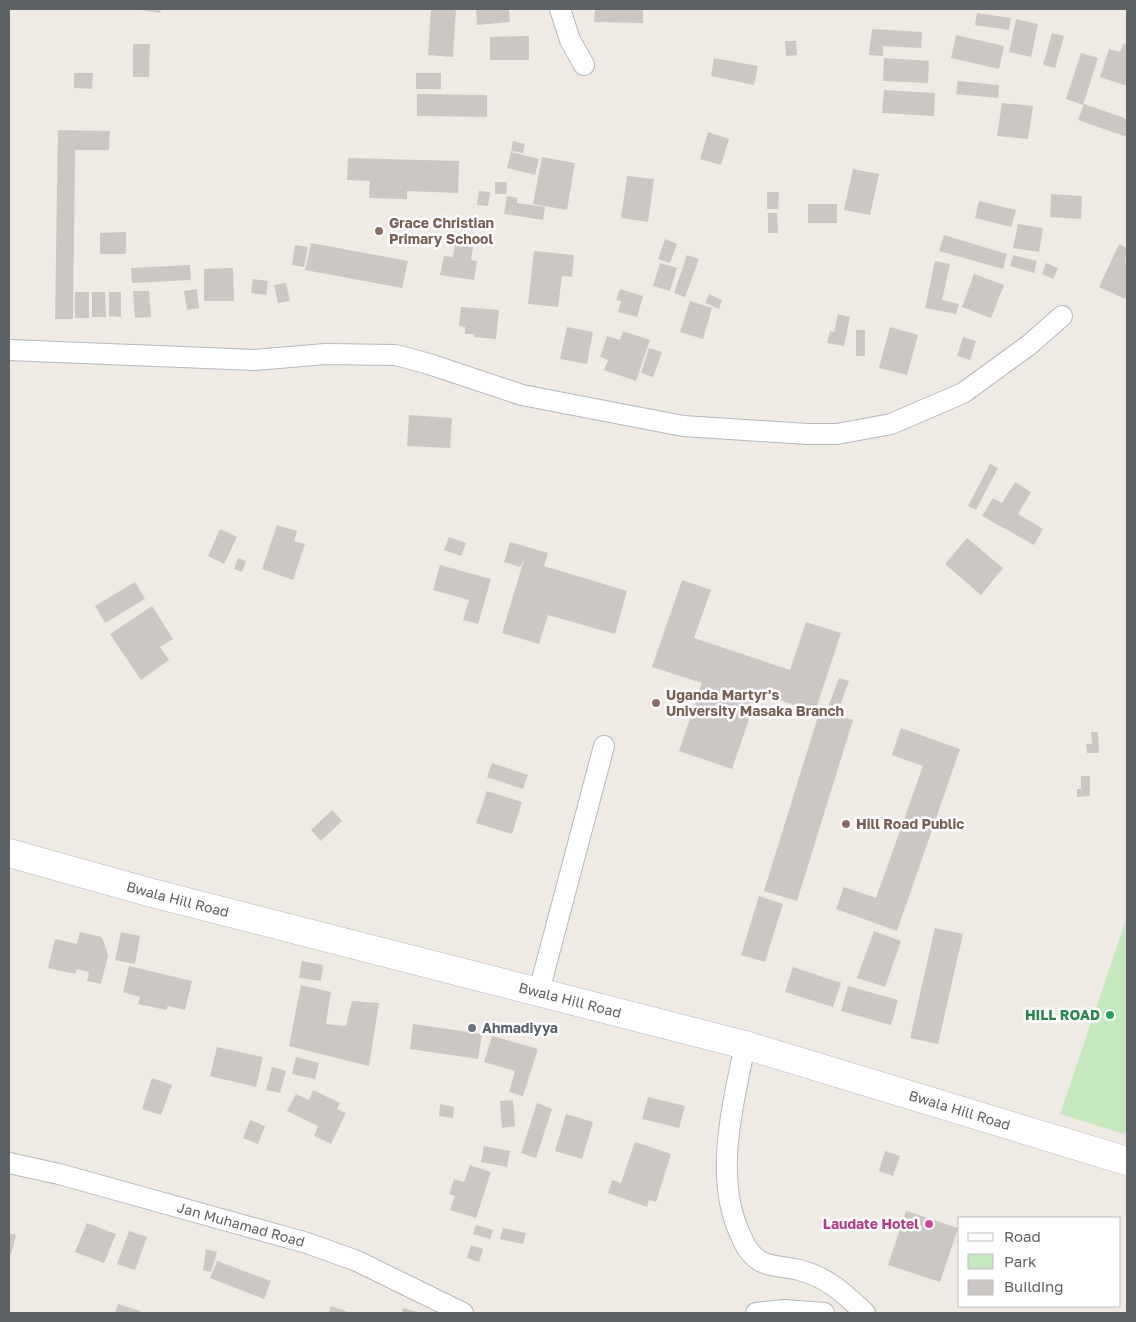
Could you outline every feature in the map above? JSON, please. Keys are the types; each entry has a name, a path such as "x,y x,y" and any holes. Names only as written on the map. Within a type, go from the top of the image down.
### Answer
{"street":[{"path":"560,9 570,40 584,65"},
{"path":"9,350 256,360 347,353 396,356 429,364 522,395 683,426 808,434 837,434 892,424 964,393 1029,345 1062,316"},
{"path":"539,992 604,746"},
{"name":"Bwala Hill Road","path":"9,853 152,893 745,1045 1127,1161"},
{"path":"745,1045 730,1123 727,1187 736,1226 745,1245 762,1262 814,1275 842,1290 865,1313"},
{"name":"Jan Muhamad Road","path":"9,1163 59,1174 307,1243 357,1261 463,1313"},
{"path":"756,1313 824,1313"}],"green space":[{"name":"HILL ROAD","path":"1127,917 1127,1135 1060,1114"}],"building":[{"path":"135,9 161,9 160,13"},
{"path":"431,9 456,9 453,57 428,55"},
{"path":"476,9 509,9 510,22 477,25"},
{"path":"595,9 643,9 643,23 594,22"},
{"path":"977,13 1011,18 1009,30 975,25"},
{"path":"1016,19 1038,24 1031,57 1009,52"},
{"path":"872,29 922,32 921,48 883,46 883,56 869,55"},
{"path":"1052,33 1064,36 1055,68 1043,65"},
{"path":"956,35 1004,46 999,69 951,58"},
{"path":"529,36 529,60 490,60 490,37"},
{"path":"785,41 796,41 797,55 786,56"},
{"path":"1124,43 1127,45 1127,86 1100,77 1109,49 1120,52"},
{"path":"133,44 150,44 149,77 133,77"},
{"path":"1081,53 1098,58 1083,105 1066,99"},
{"path":"714,58 758,66 754,85 711,76"},
{"path":"884,58 929,61 928,83 883,81"},
{"path":"74,73 93,73 92,89 74,88"},
{"path":"416,73 441,73 441,89 416,89"},
{"path":"958,81 999,85 998,98 956,94"},
{"path":"884,90 935,93 934,116 882,113"},
{"path":"417,94 487,95 487,117 417,116"},
{"path":"1002,103 1033,106 1028,139 997,136"},
{"path":"1084,104 1127,119 1127,137 1078,120"},
{"path":"58,130 110,131 109,150 75,150 73,319 55,319"},
{"path":"708,132 729,139 721,165 700,159"},
{"path":"513,141 525,144 523,153 511,151"},
{"path":"511,152 539,159 535,175 507,168"},
{"path":"542,157 575,163 567,210 533,204"},
{"path":"348,158 459,161 458,193 407,191 407,199 369,198 370,181 347,180"},
{"path":"853,169 879,174 870,215 844,210"},
{"path":"627,176 654,179 648,222 621,218"},
{"path":"495,182 507,182 506,194 495,194"},
{"path":"479,191 490,192 488,206 477,205"},
{"path":"767,192 779,192 778,209 767,209"},
{"path":"1051,194 1082,196 1081,219 1050,217"},
{"path":"507,196 517,198 517,203 545,207 543,220 504,214"},
{"path":"979,201 1016,210 1011,227 975,218"},
{"path":"808,204 837,204 837,223 808,223"},
{"path":"768,213 777,213 778,233 768,233"},
{"path":"1018,224 1043,228 1039,252 1013,248"},
{"path":"126,232 126,254 100,254 100,233"},
{"path":"944,235 1007,254 1003,269 939,251"},
{"path":"665,239 677,244 670,263 658,259"},
{"path":"311,243 408,261 402,288 305,270"},
{"path":"455,244 473,247 471,260 477,261 474,280 440,275 444,256 453,257"},
{"path":"1119,244 1127,248 1125,263 1127,264 1127,295 1125,299 1099,287"},
{"path":"295,245 308,247 304,267 292,265"},
{"path":"534,251 574,255 572,277 562,276 558,307 528,304"},
{"path":"687,255 699,259 685,297 674,293"},
{"path":"1013,255 1037,261 1034,273 1010,266"},
{"path":"935,261 950,264 942,300 959,304 956,314 925,308"},
{"path":"660,263 677,268 670,291 653,286"},
{"path":"1046,263 1058,268 1053,279 1042,274"},
{"path":"190,265 191,280 132,283 131,268"},
{"path":"233,268 234,301 204,301 204,269"},
{"path":"974,274 1004,285 991,318 962,307"},
{"path":"253,279 268,281 266,295 251,293"},
{"path":"286,283 290,301 278,303 274,285"},
{"path":"197,289 199,308 187,310 184,291"},
{"path":"620,289 643,296 637,317 618,312 621,301 616,300"},
{"path":"133,291 149,291 151,317 135,318"},
{"path":"75,292 89,292 89,318 75,318"},
{"path":"92,292 105,292 106,317 92,317"},
{"path":"109,292 121,292 121,317 109,316"},
{"path":"709,294 722,300 719,309 705,303"},
{"path":"690,301 712,308 703,339 680,332"},
{"path":"461,307 499,310 496,339 474,337 474,334 465,334 465,327 459,326"},
{"path":"838,314 850,317 844,346 827,343 830,331 834,332"},
{"path":"567,327 593,332 587,364 560,359"},
{"path":"890,327 918,335 907,375 879,368"},
{"path":"856,330 865,330 865,356 856,356"},
{"path":"623,331 650,340 636,381 604,370 608,360 600,357 607,336 620,340"},
{"path":"963,337 976,341 970,360 957,356"},
{"path":"649,348 662,352 653,377 641,373"},
{"path":"409,415 452,418 450,448 407,446"},
{"path":"990,464 998,468 976,510 968,506"},
{"path":"1015,482 1031,492 1018,514 1043,529 1034,545 982,516 993,498 1002,503"},
{"path":"277,525 297,531 294,541 305,544 293,580 262,569"},
{"path":"220,529 237,537 224,564 208,556"},
{"path":"449,537 466,543 461,556 444,550"},
{"path":"967,538 1003,568 981,595 945,564"},
{"path":"510,542 548,553 544,566 627,591 615,634 548,615 539,644 502,633 524,560 520,567 504,562"},
{"path":"238,558 246,561 242,572 234,569"},
{"path":"440,565 491,579 478,624 463,620 469,600 433,590"},
{"path":"682,580 711,590 694,638 790,670 806,622 841,633 815,712 758,693 732,769 679,751 702,683 652,667"},
{"path":"135,582 145,599 105,623 95,606"},
{"path":"152,606 173,639 160,647 169,660 141,680 110,634"},
{"path":"839,678 849,681 838,711 828,707"},
{"path":"820,710 853,720 797,901 764,891"},
{"path":"901,728 960,749 897,931 836,909 844,887 876,898 923,766 892,755"},
{"path":"1091,732 1098,732 1099,753 1087,753 1086,744 1092,744"},
{"path":"492,763 528,775 523,789 487,777"},
{"path":"1081,776 1090,776 1090,796 1077,797 1077,789 1081,789"},
{"path":"487,791 522,802 512,834 476,823"},
{"path":"332,810 342,821 321,841 311,830"},
{"path":"759,896 783,904 765,962 741,955"},
{"path":"935,928 963,934 938,1044 910,1038"},
{"path":"874,931 901,941 885,987 857,978"},
{"path":"80,932 102,937 108,955 101,984 87,981 89,972 77,969 75,974 48,968 55,939 77,944"},
{"path":"121,932 140,936 135,964 115,960"},
{"path":"302,961 323,965 321,981 299,978"},
{"path":"129,966 192,981 185,1010 168,1006 166,1010 138,1004 140,997 123,992"},
{"path":"793,967 841,983 833,1007 785,992"},
{"path":"301,985 331,992 326,1024 346,1026 352,1001 379,1003 369,1066 289,1046"},
{"path":"848,986 898,1000 891,1025 841,1011"},
{"path":"413,1024 482,1034 478,1059 410,1049"},
{"path":"492,1036 538,1049 523,1096 509,1092 515,1071 484,1062"},
{"path":"217,1047 263,1057 256,1087 210,1076"},
{"path":"296,1057 319,1063 315,1079 292,1074"},
{"path":"272,1067 286,1071 280,1093 266,1090"},
{"path":"152,1078 172,1085 161,1115 142,1109"},
{"path":"313,1090 340,1103 337,1109 346,1113 331,1144 314,1136 318,1126 287,1111 296,1094 309,1100"},
{"path":"648,1097 685,1106 679,1128 642,1119"},
{"path":"513,1100 515,1126 502,1128 500,1101"},
{"path":"537,1103 552,1109 536,1158 521,1153"},
{"path":"440,1104 454,1107 453,1118 439,1116"},
{"path":"566,1114 593,1122 582,1159 555,1151"},
{"path":"250,1120 265,1126 258,1144 243,1138"},
{"path":"635,1142 671,1154 656,1202 649,1200 647,1207 608,1193 612,1180 621,1183"},
{"path":"484,1146 510,1151 507,1167 481,1162"},
{"path":"885,1151 900,1156 893,1176 879,1171"},
{"path":"470,1165 491,1172 476,1218 450,1210 455,1196 449,1194 454,1179 464,1182"},
{"path":"906,1211 958,1228 940,1282 888,1265"},
{"path":"87,1223 116,1234 104,1263 75,1252"},
{"path":"476,1225 493,1230 490,1239 473,1234"},
{"path":"503,1228 526,1233 523,1244 500,1239"},
{"path":"129,1231 147,1237 135,1270 117,1264"},
{"path":"9,1233 16,1235 11,1255 9,1254"},
{"path":"471,1245 483,1249 479,1262 467,1258"},
{"path":"206,1249 217,1252 211,1272 203,1270"},
{"path":"217,1261 271,1281 264,1299 210,1278"},
{"path":"118,1304 140,1311 140,1313 115,1313"},
{"path":"331,1306 351,1313 329,1313"},
{"path":"403,1308 421,1313 402,1313"}],"place":[{"name":"Grace Christian Primary School","path":"379,231"},
{"name":"Uganda Martyr's University Masaka Branch","path":"656,703"},
{"name":"Hill Road Public","path":"846,824"},
{"name":"HILL ROAD","path":"1110,1015"},
{"name":"Ahmadiyya","path":"472,1028"},
{"name":"Laudate Hotel","path":"929,1224"}]}
